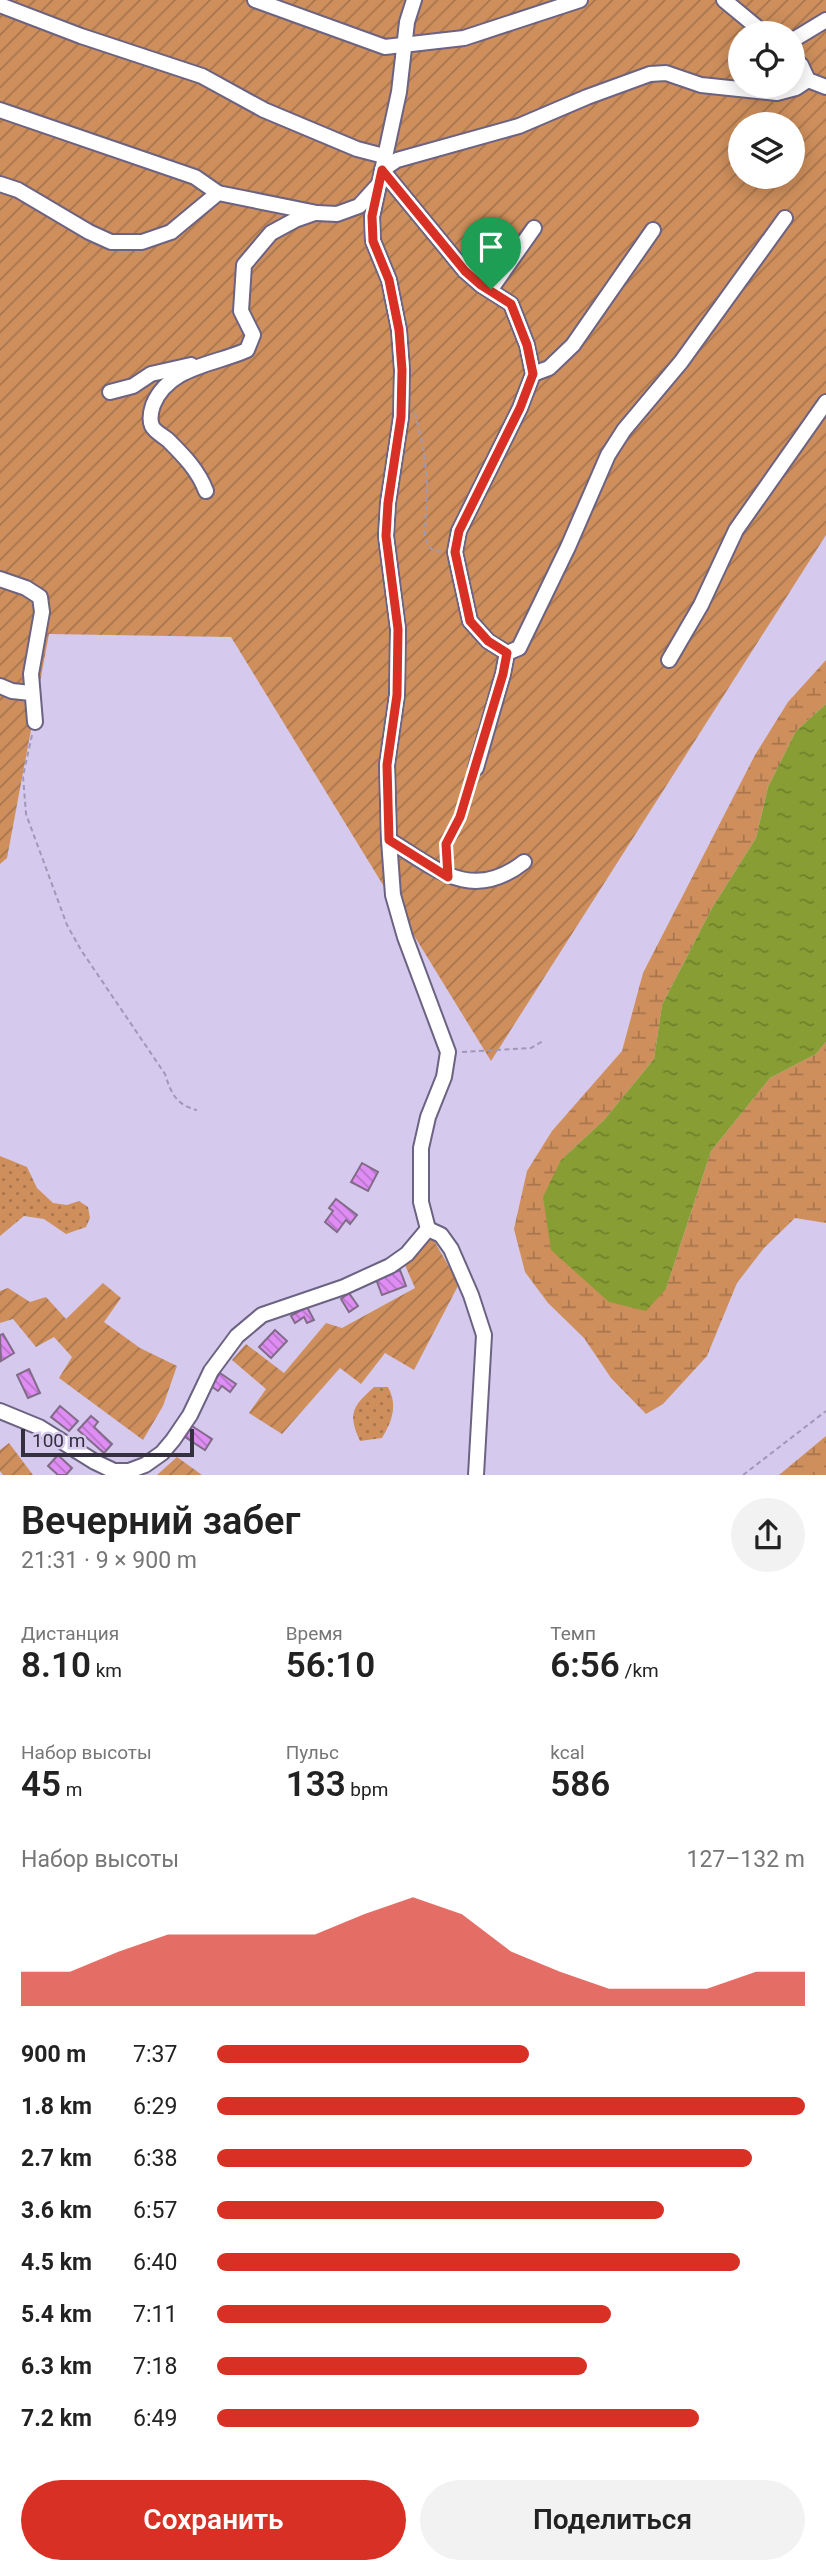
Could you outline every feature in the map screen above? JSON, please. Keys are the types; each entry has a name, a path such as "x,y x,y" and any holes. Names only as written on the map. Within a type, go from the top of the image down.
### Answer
{"street":[{"path":"255,0 385,47 464,38 580,0"},
{"path":"414,0 407,22 399,92 372,216 373,241 389,280 399,330 402,370 401,417 388,503 386,536 398,629 397,695 387,765 389,840 396,905 405,937 448,1052 444,1077 428,1117 421,1148 421,1202 428,1230"},
{"path":"724,0 749,21"},
{"path":"0,5 81,36 202,76 264,110 357,149 382,169 465,271 511,304 527,345 533,374 520,408 459,531 455,552 470,621 488,641 507,653"},
{"path":"805,33 826,20"},
{"path":"805,72 808,80 826,87"},
{"path":"0,110 195,177 218,193 317,213 337,214 359,206 382,169 397,160 519,126 650,74 666,73 701,85 777,93 796,88 808,80"},
{"path":"0,184 18,190 54,209 111,243 142,242 171,232 218,193"},
{"path":"206,491 199,474 152,427 150,413 157,396 179,374 200,365 228,359 247,350 253,335 241,311 244,265 271,233 295,219 317,213"},
{"path":"507,653 519,648 574,536 608,455 624,430 681,362 785,218"},
{"path":"491,289 534,228"},
{"path":"533,374 548,368 573,345 653,230"},
{"path":"110,392 133,386 151,374 183,365 200,365"},
{"path":"670,660 701,605 736,530 826,402"},
{"path":"0,579 26,588 40,597 42,612 31,674 35,722"},
{"path":"476,768 507,653"},
{"path":"0,686 12,691 32,693"},
{"path":"389,840 448,877 469,881 487,882 513,871 524,862"},
{"path":"0,1410 39,1427 114,1471 129,1471 145,1465 162,1453 173,1440 190,1415 211,1371 237,1336 262,1315 344,1287 390,1266 407,1254 428,1230"},
{"path":"428,1230 441,1235 451,1249 471,1295 484,1335 475,1475"}],"path":[{"path":"414,408 424,452 427,484 425,535 428,546 434,551 455,552"},
{"path":"35,722 23,776 26,814 68,925 81,950 165,1074 171,1094 185,1107 197,1110"},
{"path":"448,877 446,844 460,817 476,768"},
{"path":"448,1052 531,1048 543,1041"},
{"path":"743,1475 826,1411"}],"green space":[{"path":"0,0 826,0 826,535 491,1061 231,637 49,634 7,858 0,864"},
{"path":"826,660 826,704 796,731 768,787 756,838 712,908 662,1005 654,1059 604,1120 561,1160 666,1289 711,1151 770,1078 816,1054 826,1042 826,1223 795,1218 764,1248 737,1283 707,1356 663,1404 646,1414 611,1378 584,1338 548,1303 525,1272 514,1229 527,1171 552,1131 622,1051 643,973 755,755 788,702"},
{"path":"0,1156 27,1167 37,1188 53,1203 67,1205 79,1201 88,1207 90,1218 86,1227 66,1234 44,1219 24,1216 0,1236"},
{"path":"433,1239 459,1284 414,1370 385,1353 361,1384 340,1368 282,1434 249,1413 266,1389 232,1360 246,1344 284,1373 326,1323 342,1328 415,1288 405,1265 424,1242"},
{"path":"103,1283 121,1298 104,1322 140,1348 177,1366 163,1406 143,1440 59,1378 72,1357 54,1337 36,1347 13,1319 0,1323 0,1291 8,1288 30,1302 46,1297 66,1319"},
{"path":"374,1387 388,1387 393,1401 391,1419 382,1438 360,1441 354,1423 354,1411"},
{"path":"826,1436 826,1475 779,1475"},
{"path":"9,1443 33,1475 3,1475 0,1471 0,1450"},
{"path":"177,1457 202,1475 157,1475"}],"water":[{"path":"826,704 826,1042 816,1054 770,1078 711,1151 666,1289 646,1311 609,1302 551,1250 543,1197 561,1160 604,1120 654,1059 662,1005 712,908 756,838 768,787 796,731"}],"building":[{"path":"362,1163 378,1172 368,1191 351,1182"},
{"path":"336,1199 357,1215 350,1224 346,1220 337,1232 325,1222 333,1211 329,1208"},
{"path":"400,1270 406,1286 382,1295 376,1279"},
{"path":"349,1293 358,1306 349,1312 341,1299"},
{"path":"307,1307 314,1320 307,1323 304,1317 295,1323 291,1316"},
{"path":"275,1330 287,1341 271,1358 259,1347"},
{"path":"3,1334 14,1353 1,1361 0,1335"},
{"path":"29,1369 40,1393 28,1398 17,1375"},
{"path":"220,1373 236,1384 230,1392 222,1386 218,1391 211,1386"},
{"path":"60,1406 78,1421 69,1431 51,1417"},
{"path":"91,1416 98,1422 94,1427 112,1444 104,1453 78,1430"},
{"path":"192,1426 212,1439 205,1450 185,1437"},
{"path":"58,1455 72,1468 66,1475 58,1475 48,1466"}],"route":[{"path":"382,170 465,271 481,285 491,289 511,304 527,345 533,374 520,408 459,531 455,552 470,621 476,631 507,653 471,783 460,817 446,844 448,877 389,840 387,765 397,695 398,629 386,536 388,503 401,417 402,370 399,330 389,280 373,241 372,216 382,170"}]}
